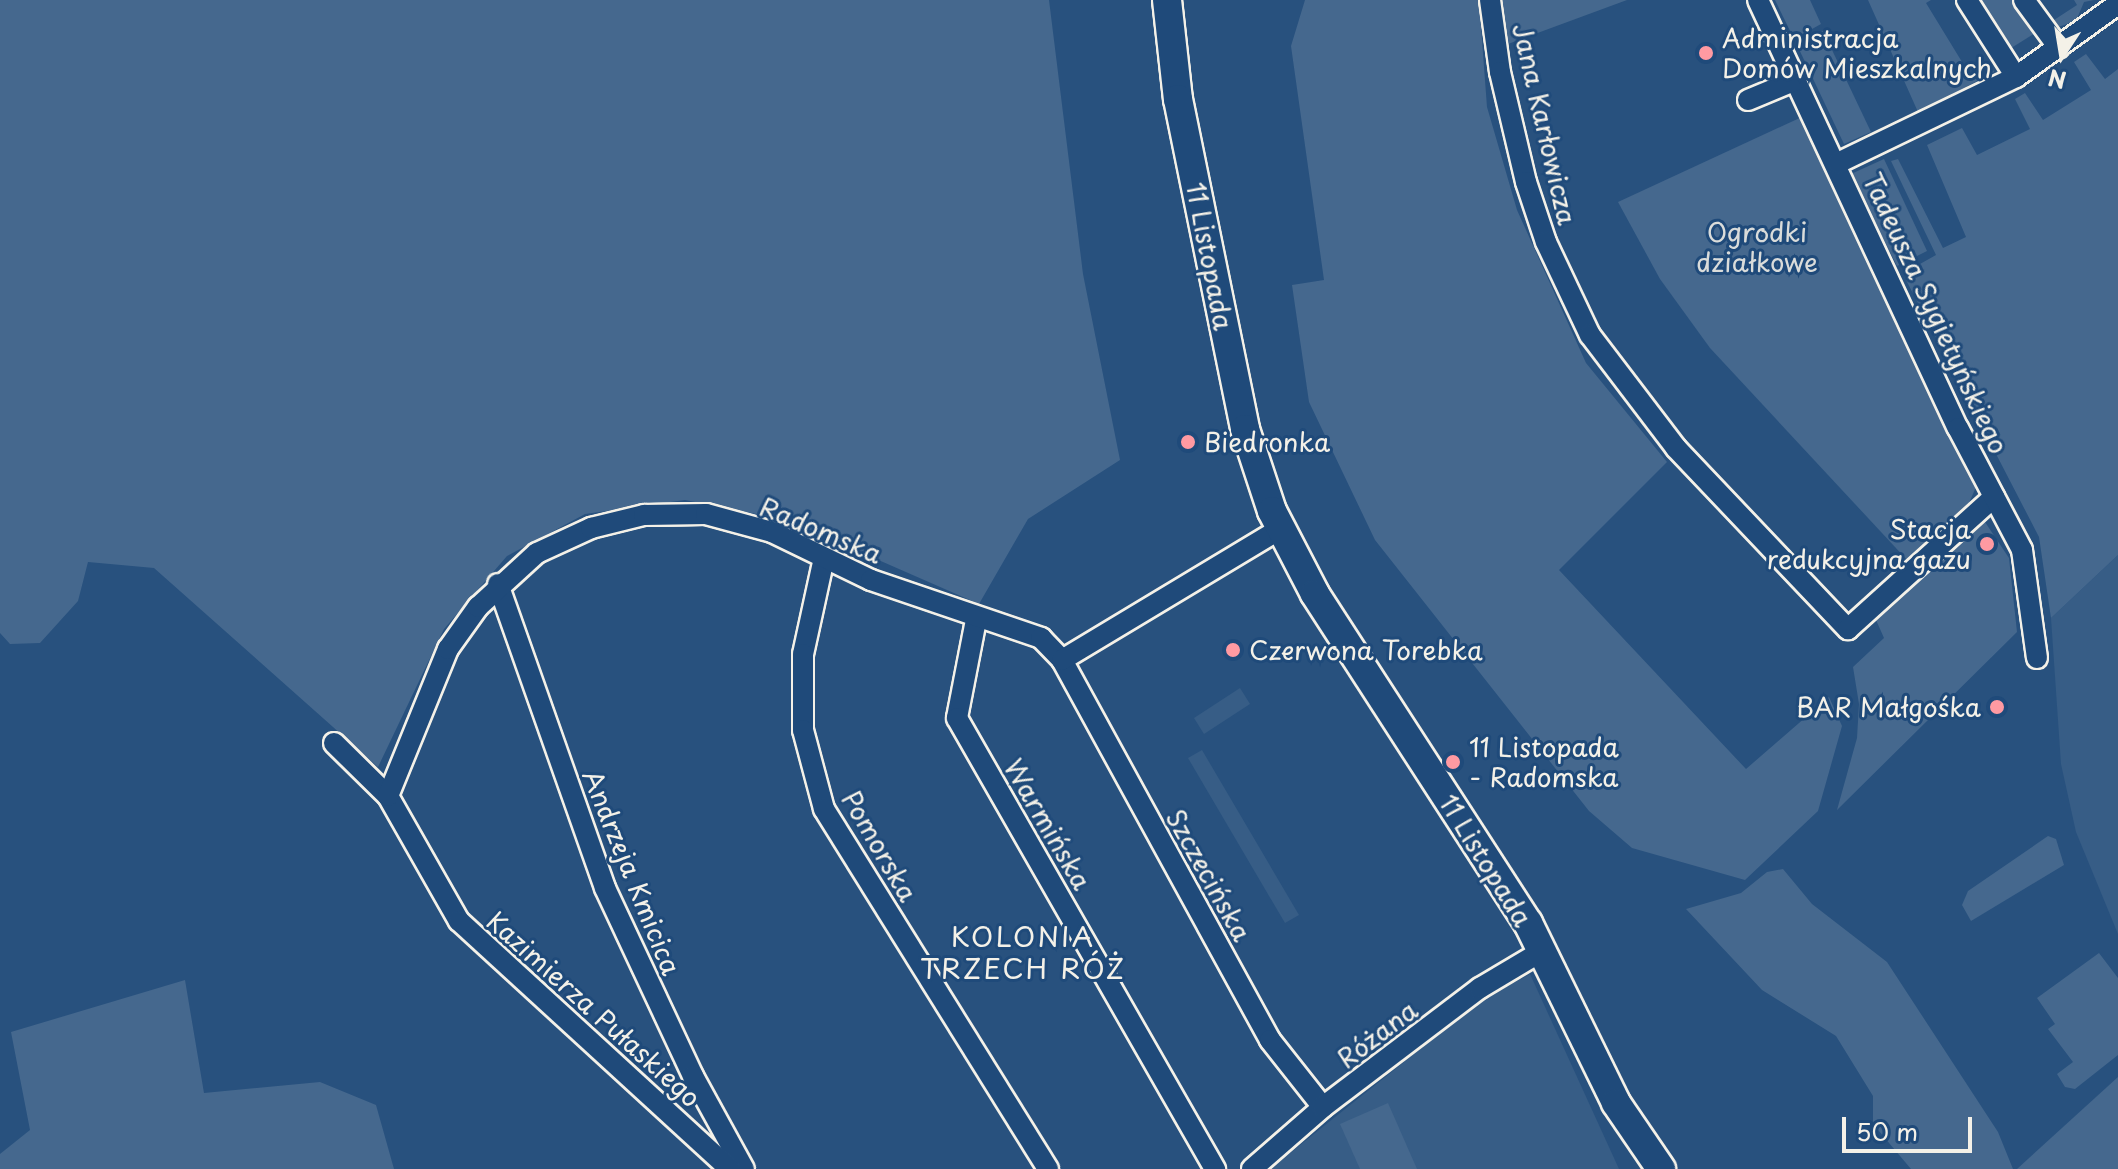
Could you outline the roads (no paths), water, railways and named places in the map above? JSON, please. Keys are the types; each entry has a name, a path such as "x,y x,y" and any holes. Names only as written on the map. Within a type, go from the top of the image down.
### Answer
{"main road":[{"name":"11 Listopada","path":"1167,0 1178,99 1245,429 1280,529 1315,594 1542,951 1616,1103 1661,1169"}],"street":[{"name":"Jana Karłowicza","path":"1490,0 1500,72 1526,182 1546,242 1590,335 1676,448 1848,629 1994,497"},
{"name":"Tadeusza Sygietyńskiego","path":"1758,0 2022,550 2037,658"},
{"path":"1967,0 2016,77"},
{"path":"2024,0 2059,48"},
{"path":"1838,163 2016,77 2118,4"},
{"path":"1748,100 1796,80"},
{"name":"Radomska","path":"388,796 448,649 498,584 551,547 591,528 644,515 706,514 772,532 824,558 976,620 1041,638 1062,660"},
{"path":"1062,660 1280,529"},
{"name":"Pomorska","path":"824,558 803,669 803,730 824,809 1048,1169"},
{"name":"Andrzeja Kmicica","path":"498,584 605,888 693,1076 744,1169"},
{"name":"Warmińska","path":"976,620 957,718 1215,1169"},
{"name":"Szczecińska","path":"1062,660 1270,1040 1323,1107"},
{"name":"Kazimierza Pułaskiego","path":"334,743 388,796 459,921 730,1169"},
{"name":"Różana","path":"1252,1169 1323,1107 1480,988 1542,951"}],"place":[{"name":"Administracja Domów Mieszkalnych","path":"1706,53"},
{"name":"Biedronka","path":"1188,442"},
{"name":"Stacja redukcyjna gazu","path":"1987,544"},
{"name":"Czerwona Torebka","path":"1233,650"},
{"name":"BAR Małgośka","path":"1997,707"},
{"name":"11 Listopada - Radomska","path":"1453,762"}],"district":[{"name":"KOLONIA TRZECH RÓŻ","path":"1023,952"}],"park label":[{"name":"Ogrodki działkowe","path":"1757,247"}]}
